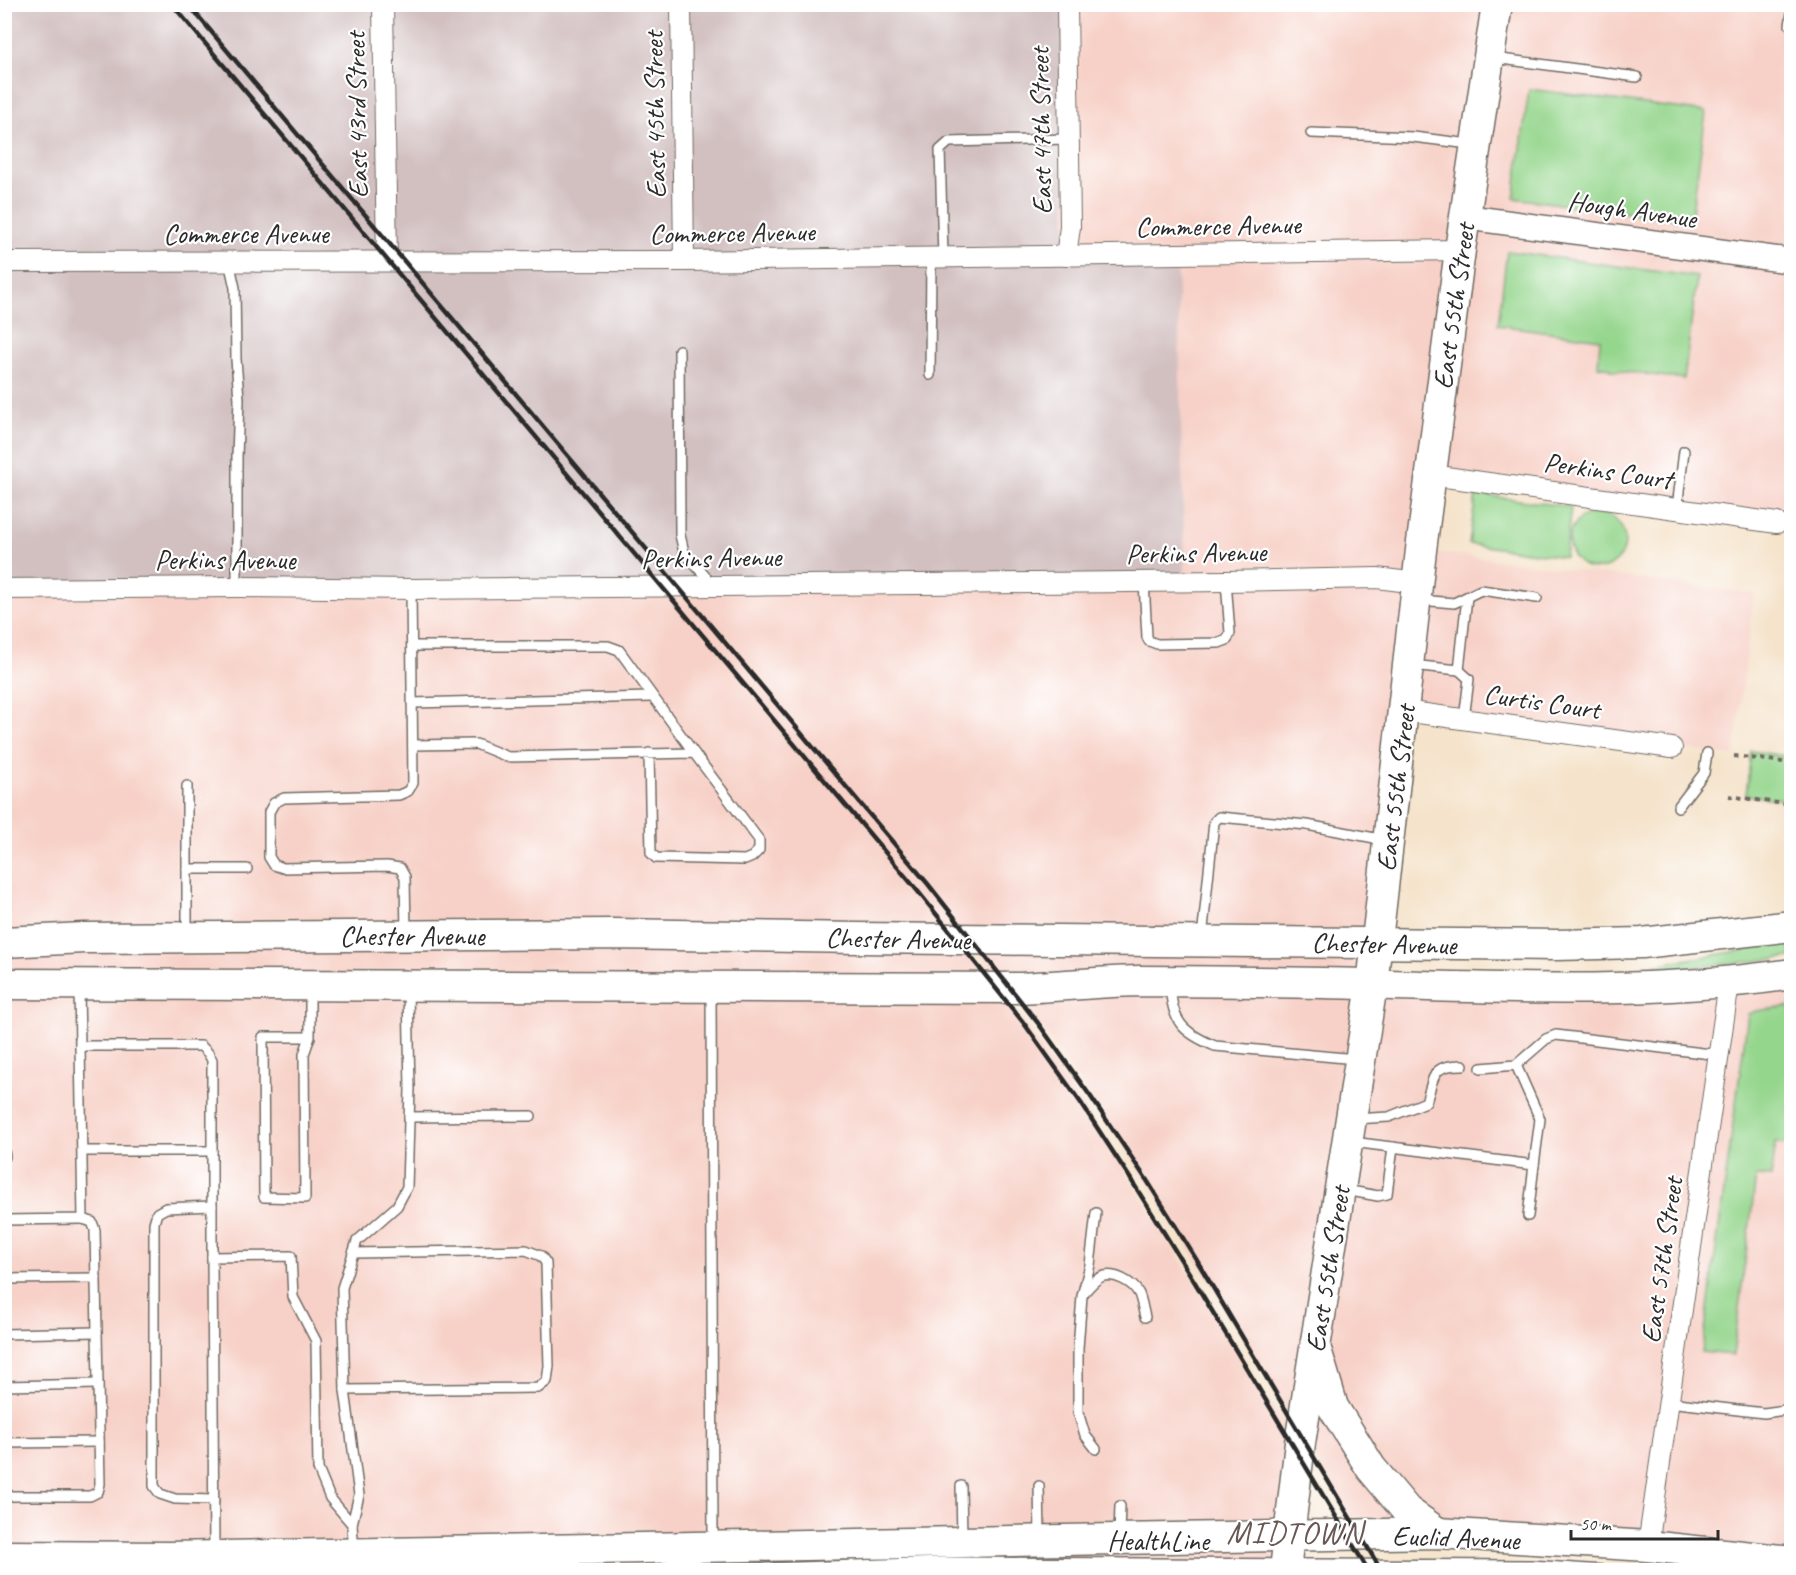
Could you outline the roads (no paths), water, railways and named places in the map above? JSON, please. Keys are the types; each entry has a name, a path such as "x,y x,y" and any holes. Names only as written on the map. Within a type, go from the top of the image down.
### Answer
{"main road":[{"name":"East 55th Street","path":"1287,1557 1300,1443 1372,985 1416,591 1460,250 1497,4"},
{"name":"Chester Avenue","path":"4,942 84,938 614,934 869,939 1556,945 1642,943 1791,926"},
{"name":"Chester Avenue","path":"4,984 1020,988 1118,982 1170,982 1564,989 1729,983 1791,974"},
{"path":"1315,1344 1333,1407 1371,1468 1407,1510 1438,1533"},
{"name":"Euclid Avenue","path":"4,1556 214,1556 372,1563 713,1559 962,1543 1119,1540 1287,1557 1438,1533 1648,1546 1791,1561"}],"street":[{"name":"East 43rd Street","path":"383,4 387,261"},
{"name":"East 45th Street","path":"681,4 684,261"},
{"name":"East 47th Street","path":"1066,256 1070,227 1067,4"},
{"name":"Hough Avenue","path":"1465,217 1791,261"},
{"name":"Commerce Avenue","path":"4,262 684,261 1460,250"},
{"name":"Perkins Court","path":"1431,476 1777,523"},
{"name":"Perkins Avenue","path":"4,589 237,587 411,589 1377,578 1416,591"},
{"name":"Curtis Court","path":"1404,711 1672,748"},
{"name":"East 57th Street","path":"1648,1546 1729,983"}],"lane":[{"path":"1790,25 1791,13"},
{"path":"1489,57 1637,77"},
{"path":"1311,133 1413,137 1476,145"},
{"path":"930,375 940,150 949,142 1069,139"},
{"path":"229,261 235,288 239,399 237,587"},
{"path":"679,350 680,535 684,552 714,585"},
{"path":"1677,508 1684,451"},
{"path":"1144,582 1147,637 1149,641 1156,644 1219,643 1227,640 1230,633 1227,581"},
{"path":"406,935 405,877 400,868 387,866 283,868 274,865 269,857 269,812 274,803 284,798 399,795 408,791 413,783 411,589"},
{"path":"1416,591 1454,603 1480,590 1537,598"},
{"path":"1459,670 1467,597"},
{"path":"412,646 608,646 619,650 759,840 759,850 745,860 656,858 651,853 649,753"},
{"path":"1408,665 1459,670 1469,679 1464,719"},
{"path":"412,703 652,696"},
{"path":"413,745 476,744 508,756 694,753"},
{"path":"1678,807 1704,773 1707,753"},
{"path":"187,786 187,937"},
{"path":"1202,941 1216,819 1219,817 1307,825 1388,841"},
{"path":"187,869 247,869"},
{"path":"1170,982 1171,1002 1180,1025 1197,1039 1215,1047 1360,1059"},
{"path":"79,984 83,1218"},
{"path":"310,985 310,1037 304,1054 305,1198 264,1197 263,1037 310,1037"},
{"path":"352,1524 359,1495 345,1390 342,1288 357,1241 397,1206 407,1187 408,985"},
{"path":"711,986 713,1559"},
{"path":"1481,1068 1516,1065 1546,1039 1556,1035 1719,1055"},
{"path":"80,1046 201,1046 212,1060 214,1556"},
{"path":"1349,1130 1426,1102 1437,1071 1446,1065 1463,1065"},
{"path":"1516,1065 1540,1119 1528,1216"},
{"path":"409,1117 531,1116"},
{"path":"1349,1130 1393,1147 1534,1165"},
{"path":"1340,1189 1378,1196 1387,1194 1393,1147"},
{"path":"4,1151 4,1157"},
{"path":"83,1151 212,1151"},
{"path":"212,1206 166,1208 157,1213 154,1222 154,1486 160,1494 175,1499 214,1500"},
{"path":"1095,1213 1090,1265 1082,1296 1078,1348 1078,1412 1085,1435 1096,1449"},
{"path":"4,1220 83,1218 92,1222 95,1230 100,1484 98,1492 90,1496 4,1496"},
{"path":"345,1390 538,1388 547,1381 549,1366 546,1263 541,1256 526,1250 353,1253"},
{"path":"212,1257 291,1256 293,1297 316,1341 318,1469 330,1498 352,1524 372,1563"},
{"path":"1082,1296 1099,1278 1106,1276 1119,1278 1131,1283 1138,1292 1145,1317"},
{"path":"4,1280 96,1278"},
{"path":"4,1334 97,1332"},
{"path":"4,1386 98,1384"},
{"path":"1669,1402 1764,1413 1791,1409"},
{"path":"4,1443 99,1442"},
{"path":"961,1486 962,1543"},
{"path":"1039,1486 1040,1542"},
{"path":"1119,1540 1120,1506"},
{"path":"4,1564 54,1556"},
{"name":"HealthLine","path":"713,1559 944,1562 1287,1557 1531,1565 1603,1570"}],"railway":[{"path":"172,4 916,889 1023,1022 1081,1103 1130,1178 1368,1570"},
{"path":"188,4 928,884 1038,1023 1148,1182 1381,1570"}],"district":[{"name":"MIDTOWN","path":"1295,1532"}]}
